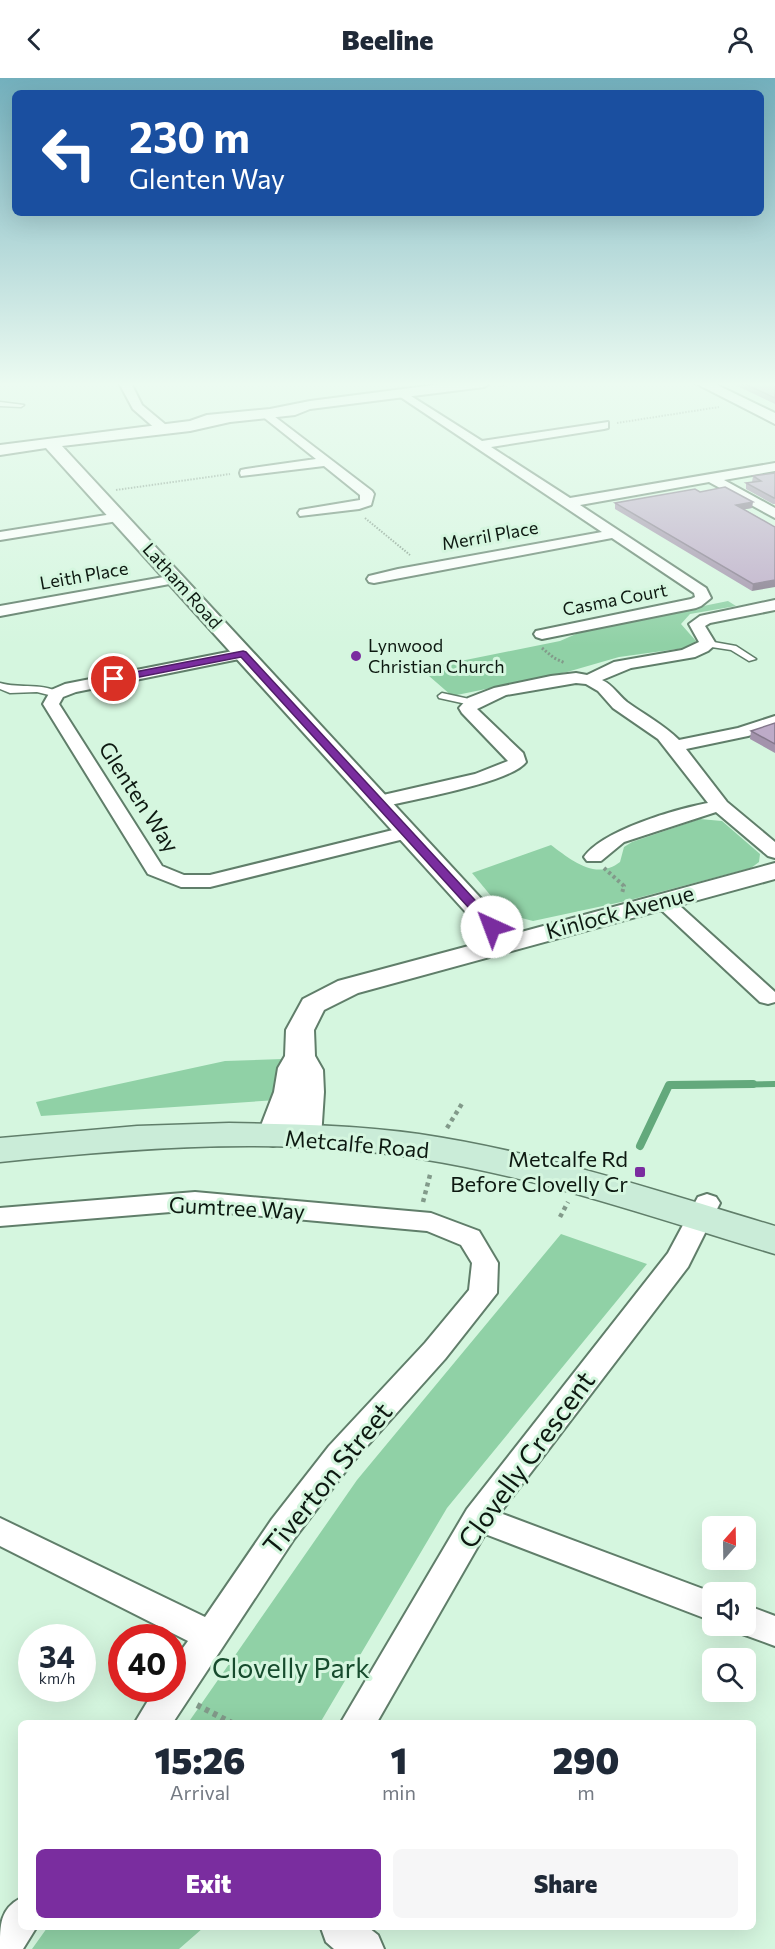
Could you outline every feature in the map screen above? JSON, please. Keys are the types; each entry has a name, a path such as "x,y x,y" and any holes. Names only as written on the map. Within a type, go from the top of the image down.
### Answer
{"main road":[{"name":"Metcalfe Road","path":"0,1136 80,1126 155,1121 291,1129 468,1156 704,1211 775,1223"},
{"name":"Metcalfe Road","path":"0,1150 82,1141 291,1129"},
{"name":"Metcalfe Road","path":"704,1211 775,1240"}],"street":[{"name":"Latham Road","path":"74,470 98,493 405,833 507,942"},
{"path":"246,473 265,470"},
{"path":"305,513 366,502 368,494 335,470"},
{"path":"517,470 612,534"},
{"path":"567,503 756,470"},
{"path":"711,478 775,514"},
{"path":"0,536 119,517"},
{"name":"Merril Place","path":"374,579 612,534"},
{"name":"Casma Court","path":"542,634 696,603 703,598 701,591 612,534"},
{"name":"Leith Place","path":"0,611 176,579"},
{"path":"590,680 606,670 699,650 708,644 697,624 705,619 730,612 775,605"},
{"path":"57,694 71,688 243,654"},
{"path":"377,802 481,778 505,770 517,762 517,757 471,713 468,708 471,702 486,695 560,679 576,678 590,680 604,687 619,704 644,719 675,746 720,806 775,852"},
{"name":"Glenten Way","path":"57,694 51,704 155,870 181,881 210,881 405,833"},
{"path":"675,746 742,732 775,721"},
{"path":"594,857 617,838 700,810 720,806"},
{"name":"Kinlock Avenue","path":"291,1129 309,1092 308,1070 300,1056 300,1030 313,1005 348,987 775,871"},
{"path":"663,901 768,998"},
{"name":"Gumtree Way","path":"0,1217 195,1201 431,1222 470,1238"},
{"name":"Clovelly Crescent","path":"359,1720 478,1518 678,1260 704,1211"},
{"name":"Tiverton Street","path":"186,1673 283,1529 340,1455 435,1351 483,1293 485,1263 470,1238"},
{"path":"478,1518 702,1603"},
{"path":"0,1531 212,1636"},
{"path":"756,1624 775,1631"},
{"name":"Tiverton Street","path":"154,1720 166,1702"},
{"path":"0,1949 18,1922"},
{"path":"342,1930 364,1949"}],"lane":[{"path":"708,644 734,648 752,659"},
{"path":"0,686 10,690 37,689 57,694"},
{"path":"442,696 471,702"}],"path":[{"path":"98,493 246,473"},
{"path":"351,506 424,568"},
{"path":"542,634 539,643 542,648 554,658 571,665"},
{"path":"594,857 624,886 620,899 598,912 603,917"},
{"path":"186,1699 226,1720"}],"green space":[{"path":"728,601 736,606 690,614 681,624 696,641 692,647 619,657 567,672 452,696 421,669 560,641 585,630"},
{"path":"700,819 722,821 760,854 759,862 751,868 626,901 533,921 506,914 472,873 551,845 584,866 593,869 611,867 620,862 624,847 632,842"},
{"path":"283,1059 277,1100 41,1116 36,1102 225,1061"},
{"name":"Clovelly Park","path":"561,1234 647,1264 447,1508 322,1720 190,1720 357,1480"},
{"path":"46,1930 201,1930 179,1949 32,1949"}],"building":[{"path":"775,473 775,498 746,483 761,481 753,476"},
{"path":"725,487 753,502 736,505 775,527 775,580 753,584 615,503 695,489 700,492"},
{"path":"775,723 775,744 751,731"}],"waterway":[{"path":"640,1146 669,1085 753,1084"},
{"path":"669,1086 775,1084"}],"place":[{"name":"Lynwood Christian Church","path":"356,656"},
{"name":"Metcalfe Rd Before Clovelly Cr","path":"640,1172"}],"route":[{"path":"114,679 243,654 492,927"}]}
